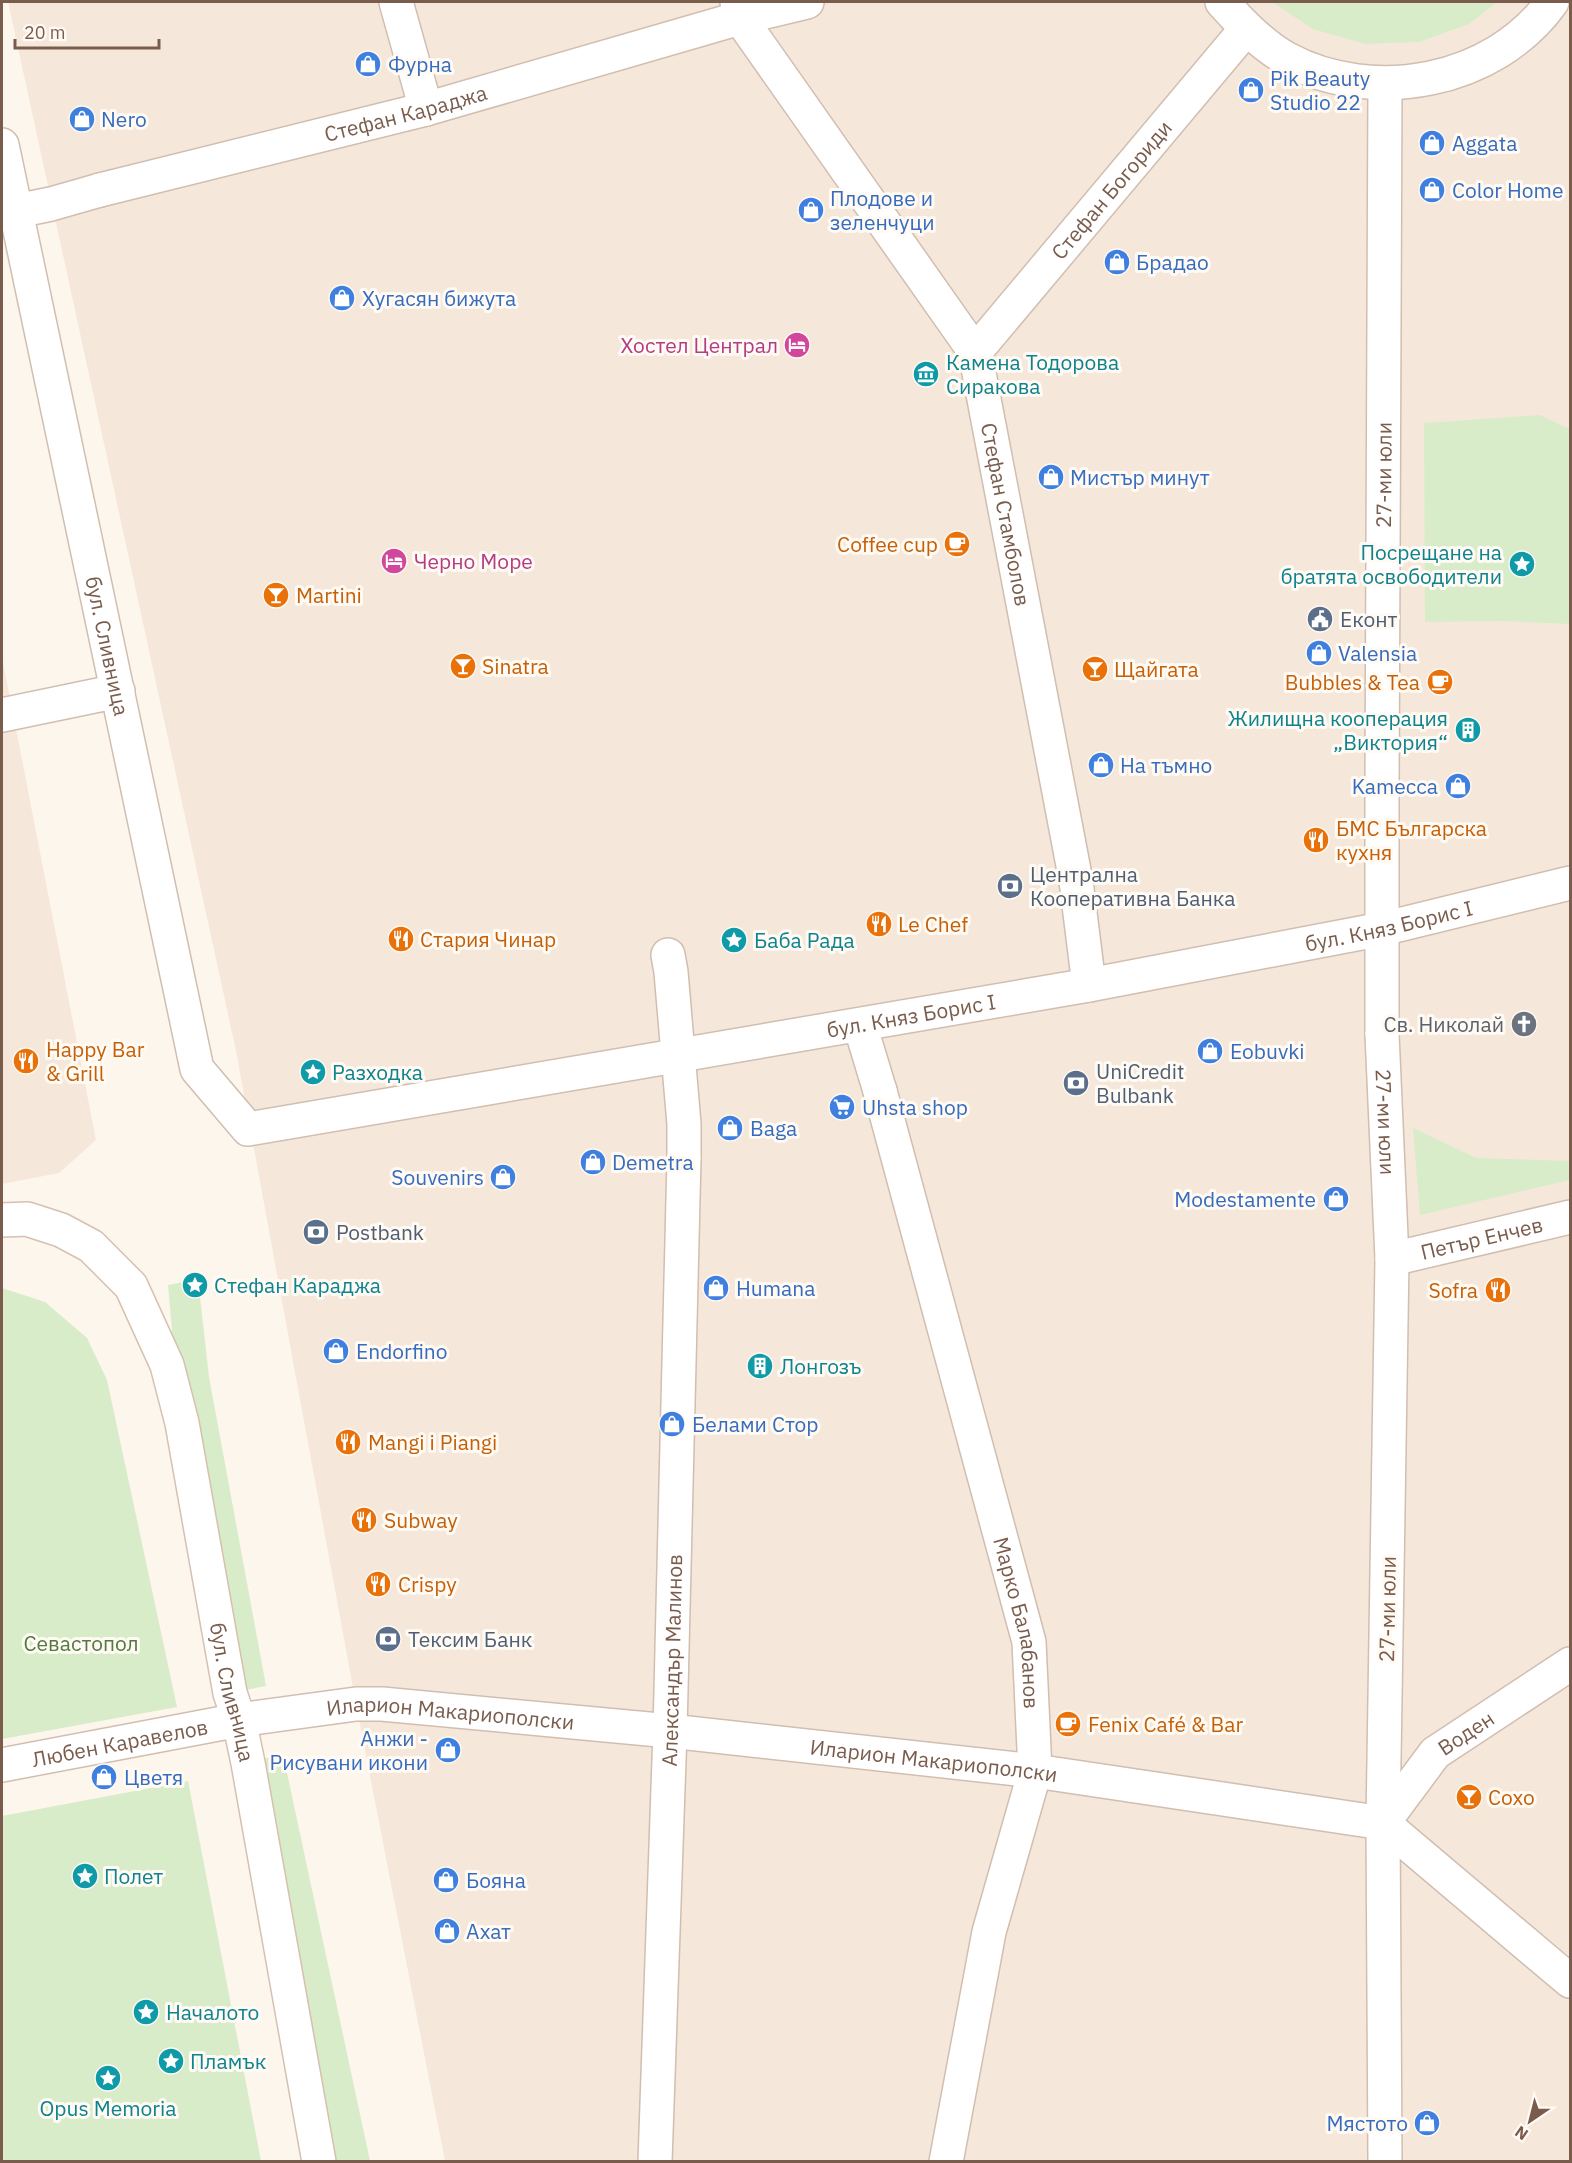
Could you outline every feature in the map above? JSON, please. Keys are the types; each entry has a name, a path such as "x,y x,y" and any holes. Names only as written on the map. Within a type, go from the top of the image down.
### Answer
{"street":[{"path":"396,2 426,109"},
{"name":"Стефан Караджа","path":"9,213 426,109 738,10 807,2"},
{"path":"1222,2 1246,29 1287,59 1335,77 1385,84 1430,79 1474,65 1513,42 1552,2"},
{"name":"Стефан Стамболов","path":"738,10 975,351 1076,881 1089,985"},
{"name":"Стефан Богориди","path":"975,351 1246,29"},
{"name":"27-ми юли","path":"1385,84 1382,1034 1392,1259 1383,1823 1385,2162"},
{"name":"бул. Сливница","path":"2,145 9,213 118,692 197,1069 248,1129"},
{"path":"2,715 118,692"},
{"name":"бул. Княз Борис I","path":"248,1129 1089,985 1382,929 1570,883"},
{"name":"Александър Малинов","path":"655,2162 684,1158 684,1124 668,955"},
{"name":"Марко Балабанов","path":"860,1026 880,1091 1029,1642 1035,1771 989,1932 946,2162"},
{"name":"Петър Енчев","path":"1392,1259 1570,1217"},
{"name":"бул. Сливница","path":"2,1220 27,1219 62,1230 92,1246 131,1286 167,1365 182,1423 230,1693 239,1720 319,2162"},
{"name":"Воден","path":"1383,1823 1435,1753 1570,1664"},
{"name":"Иларион Макариополски","path":"239,1720 356,1704 382,1704 669,1731 1035,1771 1383,1823"},
{"name":"Любен Каравелов","path":"2,1765 239,1720"},
{"path":"1383,1823 1570,1981"}],"shaded area":[{"path":"8,2 1570,2 1570,2161 445,2161 356,1704 236,1051"},
{"path":"2,657 96,1140 59,1173 2,1184"}],"green space":[{"path":"1272,2 1497,2 1469,24 1419,42 1365,44 1313,29"},
{"path":"1540,415 1570,429 1570,624 1502,621 1425,622 1424,423"},
{"path":"1413,1128 1476,1158 1570,1161 1570,1180 1420,1215"},
{"path":"198,1279 209,1377 266,1686 230,1693 167,1365 172,1330 168,1285"},
{"name":"Севастопол","path":"2,1288 45,1302 87,1338 107,1380 177,1707 2,1739"},
{"path":"283,1754 370,2161 319,2161 248,1763"},
{"path":"188,1781 261,2161 2,2161 2,1816"}],"place":[{"name":"Фурна","path":"368,64"},
{"name":"Pik Beauty Studio 22","path":"1251,90"},
{"name":"Nero","path":"82,119"},
{"name":"Aggata","path":"1432,143"},
{"name":"Color Home","path":"1432,190"},
{"name":"Плодове и зеленчуци","path":"811,210"},
{"name":"Брадао","path":"1117,262"},
{"name":"Хугасян бижута","path":"342,298"},
{"name":"Хостел Централ","path":"797,345"},
{"name":"Камена Тодорова Сиракова","path":"926,374"},
{"name":"Мистър минут","path":"1051,477"},
{"name":"Coffee cup","path":"957,544"},
{"name":"Черно Море","path":"394,561"},
{"name":"Посрещане на братята освободители","path":"1522,564"},
{"name":"Martini","path":"276,595"},
{"name":"Еконт","path":"1320,619"},
{"name":"Valensia","path":"1319,653"},
{"name":"Sinatra","path":"463,666"},
{"name":"Щайгата","path":"1095,669"},
{"name":"Bubbles & Tea","path":"1440,682"},
{"name":"Жилищна кооперация „Виктория“","path":"1468,730"},
{"name":"На тъмно","path":"1101,765"},
{"name":"Kamecca","path":"1458,786"},
{"name":"БМС Българска кухня","path":"1316,840"},
{"name":"Централна Кооперативна Банка","path":"1010,886"},
{"name":"Le Chef","path":"879,924"},
{"name":"Стария Чинар","path":"401,939"},
{"name":"Баба Рада","path":"734,940"},
{"name":"Св. Николай","path":"1524,1024"},
{"name":"Eobuvki","path":"1210,1051"},
{"name":"Happy Bar & Grill","path":"26,1061"},
{"name":"Разходка","path":"313,1072"},
{"name":"UniCredit Bulbank","path":"1076,1083"},
{"name":"Uhsta shop","path":"842,1107"},
{"name":"Baga","path":"730,1128"},
{"name":"Demetra","path":"593,1162"},
{"name":"Souvenirs","path":"503,1177"},
{"name":"Modestamente","path":"1336,1199"},
{"name":"Postbank","path":"316,1232"},
{"name":"Стефан Караджа","path":"195,1285"},
{"name":"Humana","path":"716,1288"},
{"name":"Sofra","path":"1498,1290"},
{"name":"Endorfino","path":"336,1351"},
{"name":"Лонгозъ","path":"760,1366"},
{"name":"Белами Стор","path":"672,1424"},
{"name":"Mangi i Piangi","path":"348,1442"},
{"name":"Subway","path":"364,1520"},
{"name":"Crispy","path":"378,1584"},
{"name":"Тексим Банк","path":"388,1639"},
{"name":"Fenix Café & Bar","path":"1068,1724"},
{"name":"Анжи - Рисувани икони","path":"448,1750"},
{"name":"Цветя","path":"104,1777"},
{"name":"Сохо","path":"1469,1797"},
{"name":"Полет","path":"85,1876"},
{"name":"Бояна","path":"446,1880"},
{"name":"Ахат","path":"447,1931"},
{"name":"Началото","path":"146,2012"},
{"name":"Пламък","path":"171,2061"},
{"name":"Opus Memoria","path":"108,2078"},
{"name":"Мястото","path":"1427,2123"}]}
